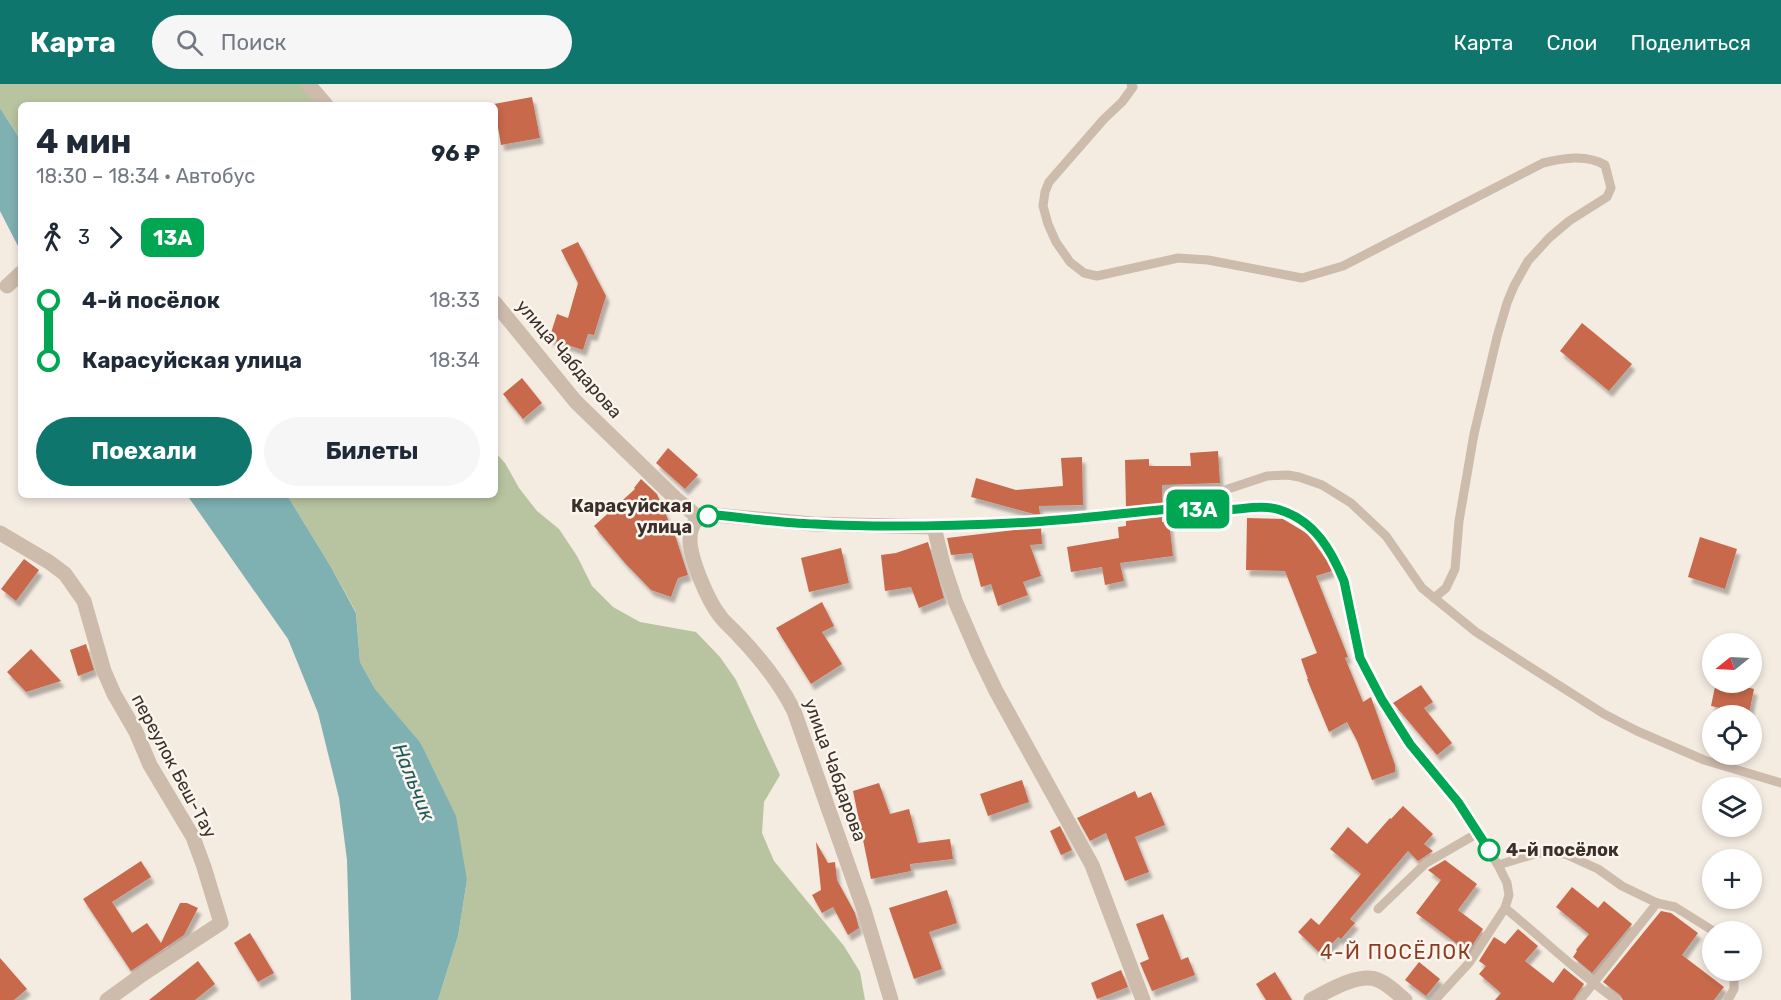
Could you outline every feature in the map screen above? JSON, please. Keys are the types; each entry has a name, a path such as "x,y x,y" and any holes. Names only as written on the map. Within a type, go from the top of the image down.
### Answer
{"street":[{"path":"308,84 323,102"},
{"name":"улица Чабдарова","path":"498,307 576,402 675,498 699,518 694,523 690,538 692,555 706,592 719,615 740,636 784,692 794,711 864,910 891,1000"},
{"path":"699,518 715,515 813,524 934,527 956,603 979,656 1092,865 1143,1000"},
{"name":"переулок Беш-Тау","path":"0,533 65,574 84,601 104,671 114,694 136,732 150,765 193,837 221,923 107,1000"},
{"path":"1311,1000 1348,981 1368,978 1377,980 1405,1000"}],"lane":[{"path":"1131,84 1133,87 1122,102 1104,119 1049,182 1045,192 1043,206 1056,242 1070,262 1084,273 1097,276 1178,258 1208,260 1302,278 1343,266 1543,163 1562,158 1584,158 1605,165 1611,188 1607,197 1569,220 1528,261 1507,303 1497,337 1468,466 1459,521 1455,568 1446,588 1434,598"},
{"path":"1183,508 1207,496 1267,476 1288,475 1322,485 1366,515 1386,536 1422,588 1476,632 1629,727 1704,760 1781,783"},
{"path":"934,527 1102,517 1183,508 1278,509 1310,525 1323,540 1344,581 1360,658 1382,700 1410,744 1458,802 1507,883 1509,895 1505,908 1469,963 1435,1000"},
{"path":"1377,909 1426,863 1478,833"},
{"path":"1498,865 1538,853 1565,854 1598,868 1622,886 1657,903 1675,907 1702,924"},
{"path":"1580,1000 1657,903"},
{"path":"1505,908 1616,1000"},
{"path":"1728,1000 1734,988 1734,981"}],"green space":[{"path":"0,84 308,84 323,102 18,102 18,136 0,108"},
{"path":"498,455 537,511 559,529 577,556 592,586 613,607 640,622 696,632 720,657 736,680 780,775 764,802 762,833 774,861 844,946 860,972 865,1000 438,1000 458,936 467,880 420,742 375,689 360,662 356,612 289,498 498,498"}],"water":[{"path":"0,108 18,136 18,246 0,211"},
{"name":"Нальчик","path":"189,498 289,498 356,613 360,662 375,689 420,742 456,816 467,880 458,936 438,1000 351,1000 347,860 339,798 318,713 288,639"}],"building":[{"path":"532,97 540,138 501,145 498,103"},
{"path":"578,242 606,296 594,335 588,334 583,350 549,339 557,314 568,318 578,283 561,250"},
{"path":"1582,323 1632,364 1609,391 1560,351"},
{"path":"522,378 542,403 523,419 503,394"},
{"path":"668,448 698,475 685,489 656,463"},
{"path":"1218,451 1220,483 1162,485 1162,504 1126,508 1125,460 1149,459 1149,466 1191,466 1190,453"},
{"path":"1082,457 1083,505 1039,506 1040,514 1034,514 971,497 976,478 1016,490 1063,486 1061,458"},
{"path":"641,479 657,494 676,538 688,575 678,578 671,597 651,590 594,526 635,489"},
{"path":"1162,517 1162,522 1169,521 1173,556 1120,563 1124,581 1105,585 1102,567 1071,572 1067,547 1119,538 1118,527 1126,526 1126,521"},
{"path":"1247,518 1283,519 1308,534 1328,562 1332,571 1316,576 1363,702 1371,697 1395,765 1395,772 1372,780 1347,722 1329,732 1301,659 1317,653 1285,571 1246,570"},
{"path":"1041,527 1042,544 1030,545 1041,576 1023,582 1028,595 998,606 991,584 981,587 972,553 951,555 947,538"},
{"path":"1700,537 1737,549 1725,589 1688,577"},
{"path":"928,542 944,598 919,608 911,587 885,591 881,555 896,553"},
{"path":"841,548 849,583 809,592 801,558"},
{"path":"24,559 39,570 16,601 1,589"},
{"path":"822,602 834,626 822,632 842,664 811,684 776,628"},
{"path":"86,644 94,670 78,676 70,650"},
{"path":"31,649 61,681 26,692 7,672"},
{"path":"1421,685 1433,702 1424,708 1452,743 1437,755 1393,703"},
{"path":"1714,693 1753,693 1751,705 1711,705"},
{"path":"1022,780 1029,802 988,816 980,794"},
{"path":"879,783 890,814 909,809 918,843 950,839 953,859 910,864 911,871 871,879 853,791"},
{"path":"1135,791 1138,798 1151,792 1165,825 1135,837 1149,872 1125,881 1106,833 1090,841 1077,818"},
{"path":"1403,806 1433,834 1424,844 1433,851 1418,861 1408,851 1350,919 1355,923 1322,955 1298,932 1311,918 1319,925 1361,874 1330,849 1348,827 1367,844"},
{"path":"1060,826 1072,850 1061,855 1050,831"},
{"path":"816,842 828,863 835,862 837,880 855,913 859,928 848,935 833,907 822,913 812,895 821,890"},
{"path":"1445,860 1477,884 1458,910 1483,929 1468,952 1416,913 1441,880 1428,870"},
{"path":"141,861 151,877 112,902 132,933 147,923 161,943 180,903 187,903 198,908 184,935 131,971 83,899"},
{"path":"1572,887 1598,908 1604,901 1632,924 1592,973 1573,957 1589,934 1556,907"},
{"path":"947,890 957,923 929,932 942,969 914,979 889,908"},
{"path":"1661,911 1671,913 1698,933 1682,955 1702,970 1702,981 1716,981 1724,987 1714,1000 1623,1000 1603,982"},
{"path":"1163,914 1181,960 1188,957 1195,975 1152,991 1140,963 1149,959 1136,924"},
{"path":"1518,929 1538,946 1525,961 1553,983 1564,968 1584,984 1573,1000 1495,1000 1501,993 1479,974 1486,966 1479,961 1494,937 1505,944"},
{"path":"250,933 274,973 258,982 234,943"},
{"path":"0,958 27,989 14,1000 0,1000"},
{"path":"198,961 215,984 195,1000 149,1000"},
{"path":"1419,962 1440,979 1426,996 1405,980"},
{"path":"1121,970 1128,987 1097,999 1091,983"},
{"path":"1275,972 1292,1000 1266,1000 1256,984"}],"bus line":[{"name":"13А","path":"708,516 813,524 903,527 1035,522 1183,508 1220,510 1269,508 1298,517 1310,525 1323,540 1334,559 1344,581 1360,658 1382,700 1410,744 1458,802 1489,850"}],"place":[{"name":"Карасуйская улица","path":"708,516"},
{"name":"4-й посёлок","path":"1489,850"}],"district":[{"name":"4-Й ПОСЁЛОК","path":"1396,952"}]}
